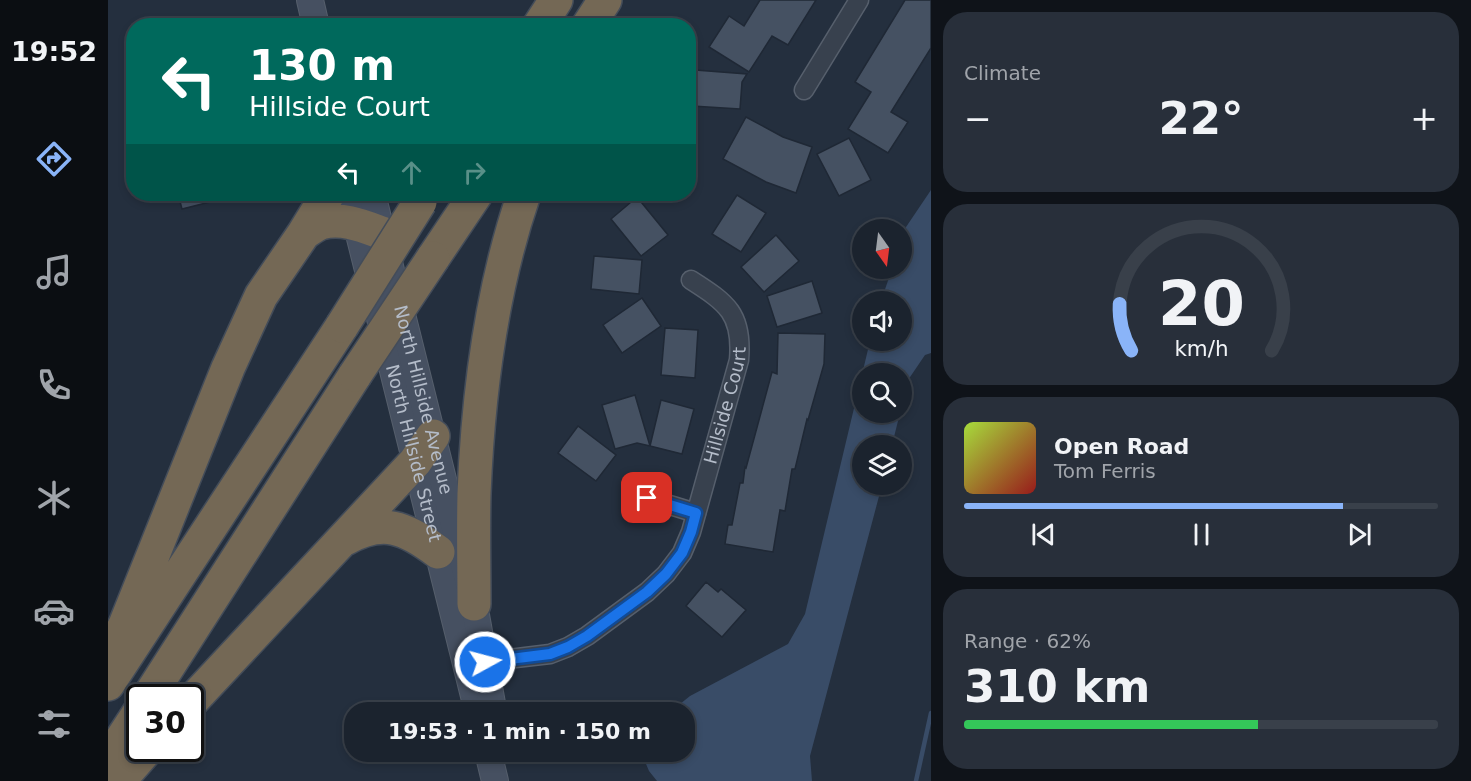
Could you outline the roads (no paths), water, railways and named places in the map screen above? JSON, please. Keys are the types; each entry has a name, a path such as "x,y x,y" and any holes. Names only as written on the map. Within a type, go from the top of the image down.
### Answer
{"highway":[{"path":"544,18 556,0"},
{"path":"593,18 605,0"},
{"path":"603,18 612,0"},
{"path":"108,657 125,625 228,368 261,296 324,201"},
{"path":"108,684 421,201"},
{"path":"157,684 355,375 471,201"},
{"path":"474,604 474,496 483,381 492,317 522,201"},
{"path":"304,233 319,223 363,217"},
{"path":"204,688 345,539 424,449"},
{"path":"345,539 369,529 386,527 402,530 418,537 438,552"},
{"path":"108,760 126,732"},
{"path":"118,781 135,762"}],"main road":[{"path":"310,0 314,18"},
{"path":"363,217 369,201"},
{"name":"North Hillside Street","path":"363,217 424,449 438,552 476,663 478,702"},
{"name":"North Hillside Avenue","path":"424,449 474,604 476,663"},
{"path":"476,663 490,702"},
{"path":"490,762 495,781"},
{"path":"503,762 506,781"}],"street":[{"path":"804,90 859,0"},
{"name":"Hillside Court","path":"476,663 550,654 568,647 587,636 647,592 666,574 682,553 691,532 739,360 741,343 738,327 726,304 691,280"},
{"path":"647,498 696,513"}],"water":[{"path":"931,190 931,353 925,355 912,374 912,363 865,363 868,351 912,351 912,291 884,291 889,279 912,279 911,219"},
{"path":"852,417 852,423 898,423 894,435 852,435 852,495 879,495 810,756 812,781 657,781 645,762 695,762 695,702 682,702 788,644 805,614"}],"waterway":[{"path":"916,781 931,713"}]}
